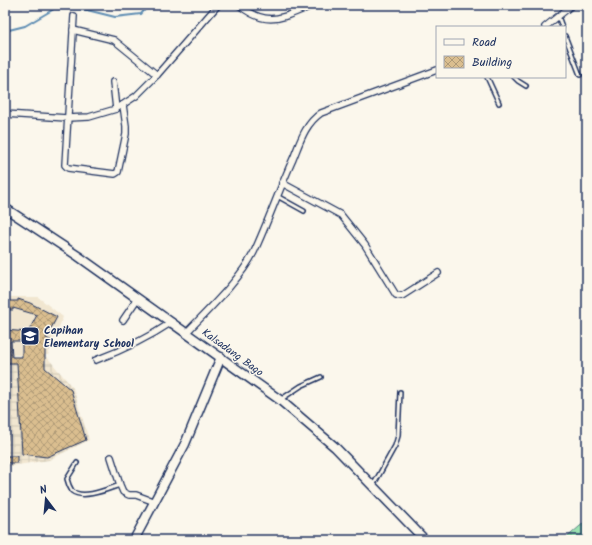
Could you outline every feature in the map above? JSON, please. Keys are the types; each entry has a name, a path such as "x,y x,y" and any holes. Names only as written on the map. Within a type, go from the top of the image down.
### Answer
{"main road":[{"name":"Kalsadang Bago","path":"5,208 78,256 187,332 280,400 335,447 425,540"},
{"path":"134,540 185,444 221,357"}],"street":[{"path":"5,114 67,118 89,117 116,109 136,96 157,75 218,5"},
{"path":"239,5 246,11 266,19 275,20 314,5"},
{"path":"546,26 572,5"},
{"path":"74,16 67,118 66,165 68,168 115,174 118,172 126,134 123,105"},
{"path":"73,30 114,40 157,75"},
{"path":"187,332 221,296 253,254 306,128 313,119 321,113 436,70"},
{"path":"113,82 116,109"},
{"path":"282,183 341,215 365,245 396,295 402,296 438,273"},
{"path":"123,320 138,298"},
{"path":"96,360 120,351 153,335 172,322"},
{"path":"111,456 123,492 155,502"}],"lane":[{"path":"558,16 562,26"},
{"path":"566,39 580,75"},
{"path":"488,78 499,103"},
{"path":"515,78 526,86"},
{"path":"277,196 304,211"},
{"path":"280,400 301,386 321,377"},
{"path":"373,485 395,446 398,436 400,392"},
{"path":"5,424 5,438"},
{"path":"77,463 67,479 72,491 79,494 94,494 120,485"}],"shaded area":[{"name":"Capihan Elementary School","path":"5,297 38,297 63,317 48,355 5,355"},
{"path":"5,356 47,357 73,388 89,440 49,460 5,467"}],"green space":[{"path":"587,520 587,540 564,540"}],"building":[{"path":"18,299 30,303 57,317 46,338 54,342 50,349 45,347 45,368 71,390 86,440 47,457 22,454 17,363 5,363 5,330 28,332 37,315 13,308 13,310 5,310 5,301 18,301","holes":["11,341 22,341 22,357 12,357"]},
{"path":"5,456 17,456 17,463 5,463"}],"waterway":[{"path":"5,31 25,26 54,9 83,9 115,17 141,14 149,5"}],"place":[{"name":"Capihan Elementary School","path":"30,336"}]}
